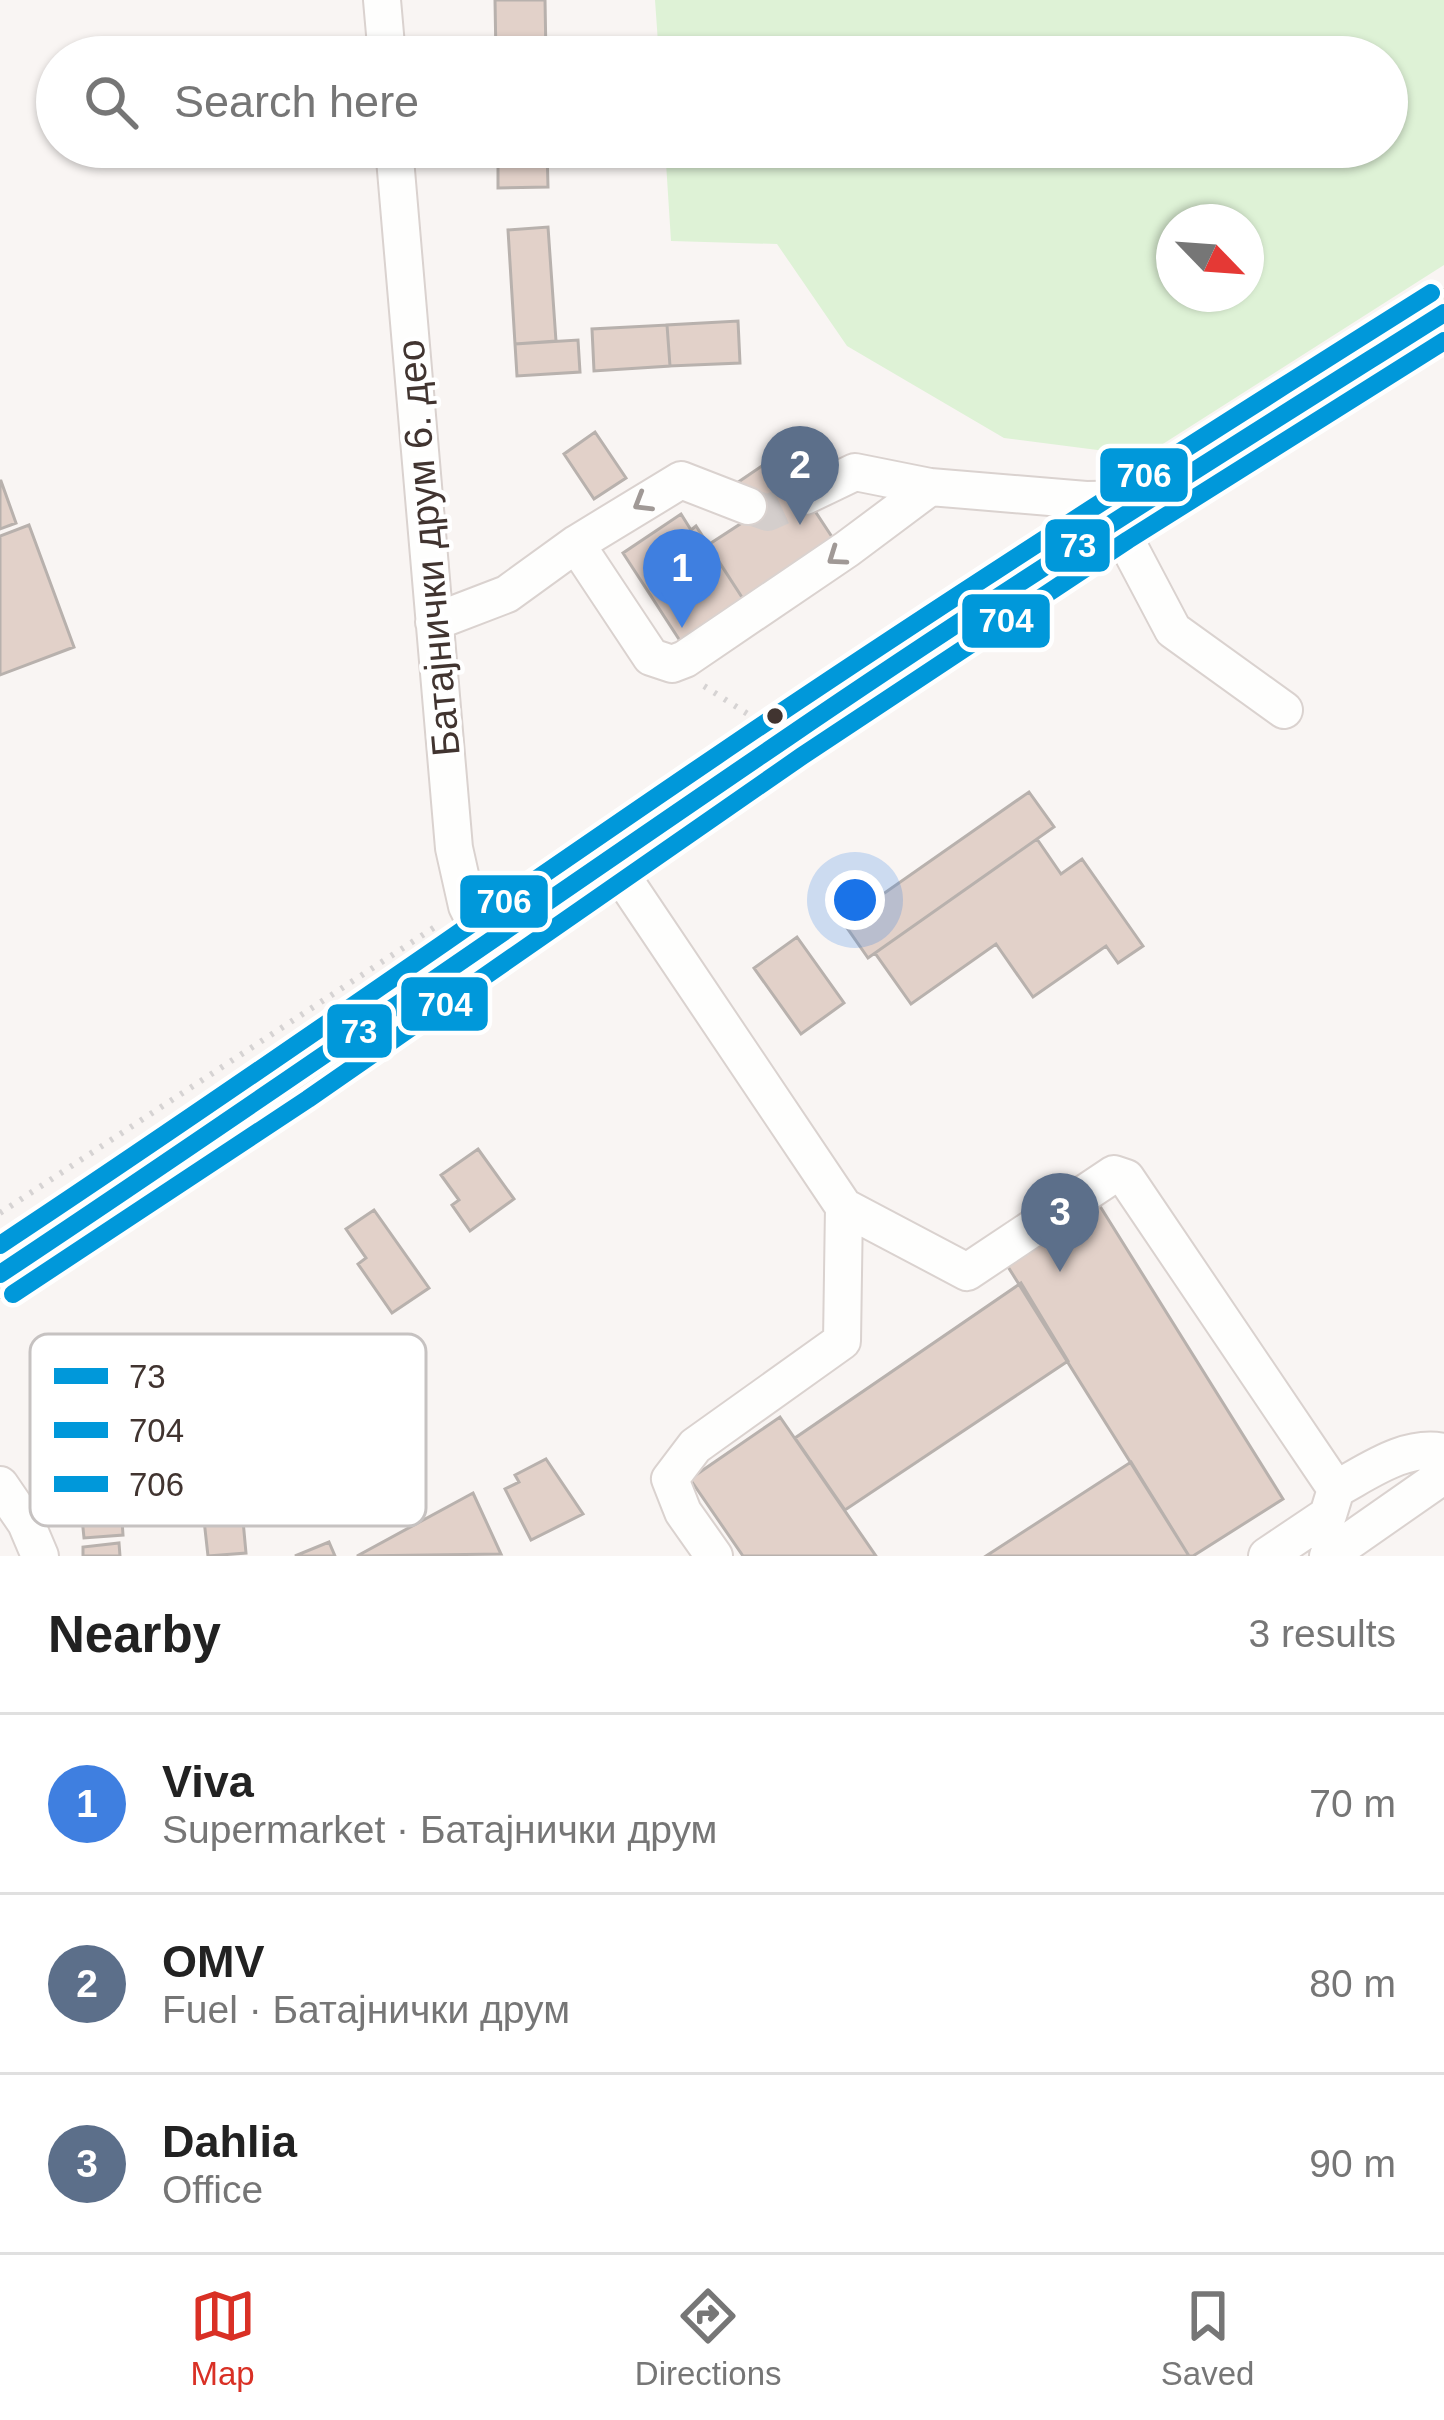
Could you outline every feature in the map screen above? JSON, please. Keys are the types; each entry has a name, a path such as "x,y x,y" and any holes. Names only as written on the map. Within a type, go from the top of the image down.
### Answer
{"main road":[{"path":"0,1274 284,1086 476,925 610,857 1132,509 1444,313"}],"street":[{"path":"382,0 385,36"},
{"name":"Батајнички друм 6. део","path":"396,168 454,848 476,925"},
{"path":"805,496 855,472 930,488 1086,500 1132,509 1173,630 1284,710"},
{"path":"434,622 507,594 576,544 681,480 748,506"},
{"path":"576,544 651,657 672,664 848,549 930,488"},
{"path":"610,857 844,1207 967,1272 1114,1174 1126,1178 1336,1490"},
{"path":"714,1556 682,1512 670,1479 695,1446 842,1342 844,1207"},
{"path":"1267,1556 1328,1515 1336,1490 1399,1456 1444,1452"},
{"path":"1336,1554 1444,1475"},
{"path":"0,1485 26,1523 40,1556"}],"path":[{"path":"672,664 739,710 789,736"},
{"path":"0,1213 476,925"}],"green space":[{"path":"655,0 1444,0 1444,265 1144,456 1004,438 847,346 777,244 671,241 666,168 1408,168 1408,36 658,36"}],"building":[{"path":"495,0 545,0 546,36 496,36"},
{"path":"498,168 548,168 548,187 498,188"},
{"path":"548,227 556,341 515,344 508,230"},
{"path":"738,321 740,363 670,366 667,325"},
{"path":"667,325 670,366 594,371 592,329"},
{"path":"578,340 580,372 517,376 515,344"},
{"path":"595,432 626,478 594,499 564,454"},
{"path":"778,455 838,546 747,605 708,545 754,515 734,485"},
{"path":"0,481 16,523 0,529"},
{"path":"681,514 691,530 696,526 747,605 684,647 623,553"},
{"path":"29,525 74,647 0,675 0,536"},
{"path":"1029,792 1054,827 868,958 843,922"},
{"path":"1037,839 1061,874 1082,859 1143,946 1118,963 1106,946 1033,997 996,944 911,1004 875,953"},
{"path":"797,937 844,1003 801,1034 754,968"},
{"path":"478,1149 514,1199 470,1231 452,1205 459,1200 441,1175"},
{"path":"1098,1203 1283,1499 1193,1556 1005,1262"},
{"path":"374,1210 429,1288 392,1313 358,1264 366,1258 346,1229"},
{"path":"1021,1283 1068,1361 845,1510 795,1438"},
{"path":"780,1417 876,1556 743,1556 690,1479"},
{"path":"546,1459 583,1514 531,1540 505,1489 519,1482 515,1475"},
{"path":"1131,1462 1189,1556 986,1556"},
{"path":"473,1493 501,1554 357,1556 412,1526 426,1526 426,1519"},
{"path":"83,1526 122,1526 123,1535 84,1538"},
{"path":"205,1526 244,1526 246,1553 208,1556"},
{"path":"329,1542 335,1556 295,1556"},
{"path":"119,1543 120,1556 83,1556 83,1547"}],"tunnel":[{"path":"748,506 768,513 805,496"}],"transit line":[{"name":"706","path":"0,1245 858,661 1431,293"},
{"name":"73","path":"0,1274 869,682 1444,313"},
{"name":"704","path":"13,1294 308,1099 802,756 1128,540 1444,341"}],"place":[{"name":"OMV","path":"800,525"},
{"name":"Viva","path":"682,628"},
{"name":"Dahlia","path":"1060,1272"}]}
